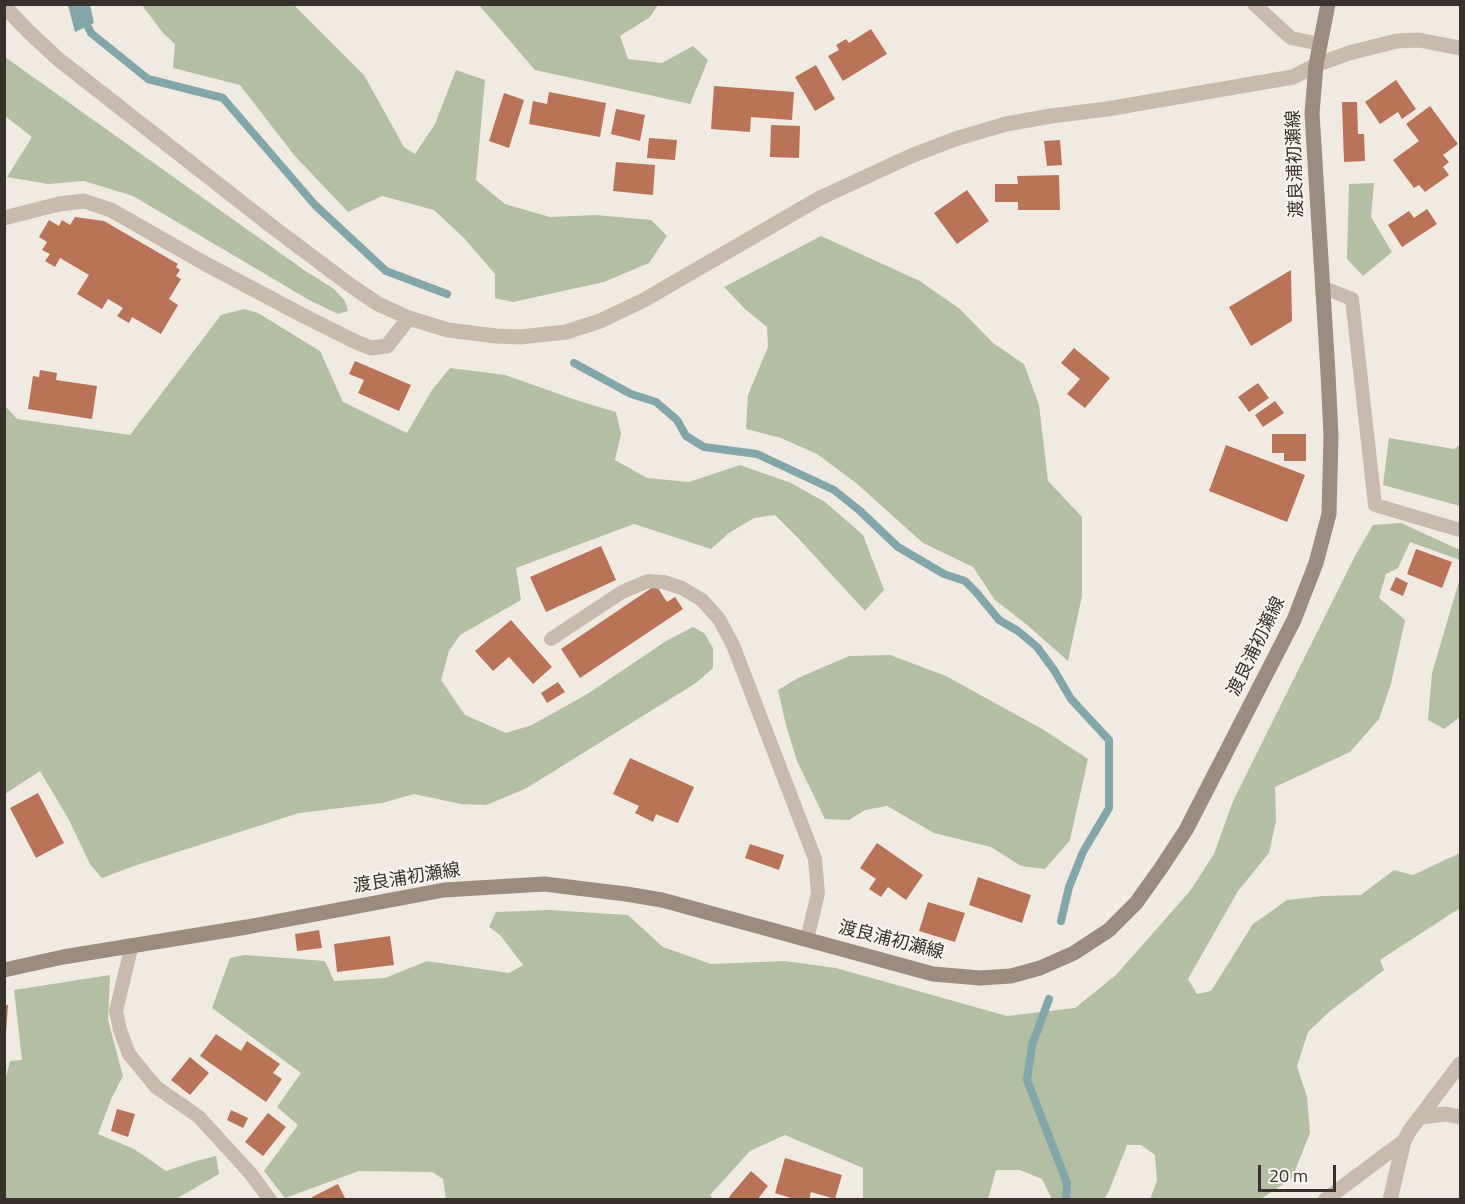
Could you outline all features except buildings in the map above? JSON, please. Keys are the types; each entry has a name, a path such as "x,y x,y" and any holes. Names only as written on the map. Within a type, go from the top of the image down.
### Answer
{"main road":[{"name":"渡良浦初瀬線","path":"4,969 444,890 544,884 662,900 933,974 980,978 1011,976 1040,968 1074,953 1109,930 1136,903 1186,830 1294,620 1316,563 1329,514 1331,473 1328,373 1312,113 1316,66 1328,4"}],"street":[{"path":"4,6 58,59 274,228 378,304 409,318 448,330 520,337 566,332 600,321 645,300 820,198 910,156 955,139 1006,124 1293,77 1349,52 1397,41 1419,40 1460,47"},
{"path":"4,218 59,204 84,201 111,210 292,310 371,348 387,346 409,318"},
{"path":"1389,1200 1404,1141 1461,1064"},
{"path":"1420,1117 1446,1114 1461,1117"},
{"path":"1325,1200 1404,1141"}],"lane":[{"path":"1254,4 1291,38 1320,45"},
{"path":"1322,287 1352,298 1375,505 1461,530"},
{"path":"551,639 622,592 648,580 682,588 702,600 719,619 733,645 815,859 818,894 807,939"},
{"path":"132,945 116,1011 129,1054 156,1087 199,1117 251,1174 270,1200"}],"green space":[{"path":"142,5 294,5 364,75 404,147 415,154 435,124 456,70 485,80 476,180 505,204 550,217 596,215 651,220 667,236 649,263 604,282 513,302 495,298 495,274 464,238 434,210 382,196 348,212 294,155 240,85 173,68 175,44 162,32"},
{"path":"479,5 658,5 650,17 620,36 628,59 662,63 693,46 708,60 690,104 535,70"},
{"path":"5,57 334,289 345,301 348,311 338,314 309,300 133,196 84,181 48,184 7,177 32,137 5,116"},
{"path":"1374,183 1371,217 1392,252 1363,276 1347,259 1349,184"},
{"path":"821,236 920,281 960,309 993,343 1024,364 1039,405 1048,481 1082,517 1082,596 1068,661 995,600 973,567 923,543 856,483 817,454 781,438 746,429 748,395 768,347 767,327 745,309 724,287"},
{"path":"244,309 258,313 320,351 343,402 407,433 432,390 450,368 505,375 616,412 621,434 615,460 647,478 689,482 740,465 791,483 825,502 863,535 884,590 865,611 775,515 754,518 729,533 711,549 634,524 516,568 521,600 460,635 449,651 441,680 465,715 506,733 532,725 589,693 666,641 693,627 704,633 713,648 713,668 696,683 525,789 486,805 461,804 414,794 382,803 299,813 102,878 90,864 69,820 40,771 5,794 5,406 17,419 130,435 221,315"},
{"path":"1389,438 1454,449 1460,445 1460,506 1383,485"},
{"path":"1401,523 1460,550 1460,560 1410,542 1398,568 1386,574 1379,598 1405,620 1391,684 1379,719 1350,752 1275,787 1276,821 1269,853 1238,891 1188,979 1197,994 1211,991 1253,924 1287,900 1361,895 1394,870 1413,875 1460,853 1460,908 1380,960 1384,970 1330,1011 1308,1032 1297,1066 1307,1097 1310,1133 1292,1178 1261,1199 1150,1199 1157,1181 1155,1155 1141,1145 1127,1145 1104,1199 1052,1199 1042,1179 1020,1170 996,1170 988,1199 863,1199 863,1168 785,1135 750,1151 710,1195 713,1199 446,1199 443,1179 432,1172 359,1171 285,1198 264,1171 298,1125 277,1107 301,1073 212,1008 230,958 245,955 325,961 334,981 385,978 427,961 509,973 523,965 500,935 489,927 496,912 549,910 628,915 663,947 711,964 785,961 836,968 1007,1016 1075,1008 1116,975 1190,891 1214,854 1233,801 1356,554 1373,525"},
{"path":"1460,578 1460,717 1444,729 1428,720 1432,673"},
{"path":"890,655 946,676 1044,730 1088,759 1070,840 1045,869 1021,866 991,847 934,833 887,806 865,810 849,820 825,819 797,761 778,690 798,678 849,656"},
{"path":"110,975 108,1020 123,1076 98,1134 134,1149 166,1171 216,1156 219,1174 176,1199 5,1199 5,1080 10,1061 22,1060 14,990"}],"water":[{"path":"68,5 90,5 94,23 75,32"}],"waterway":[{"path":"82,4 83,17 91,33 148,79 223,98 315,205 386,271 447,294"},
{"path":"574,363 631,394 656,402 677,420 686,436 704,447 757,454 834,490 898,547 944,574 965,581 999,620 1018,631 1037,647 1071,699 1109,740 1109,808 1083,852 1069,887 1061,921"},
{"path":"1049,999 1032,1045 1027,1080 1067,1183 1066,1200"}]}
